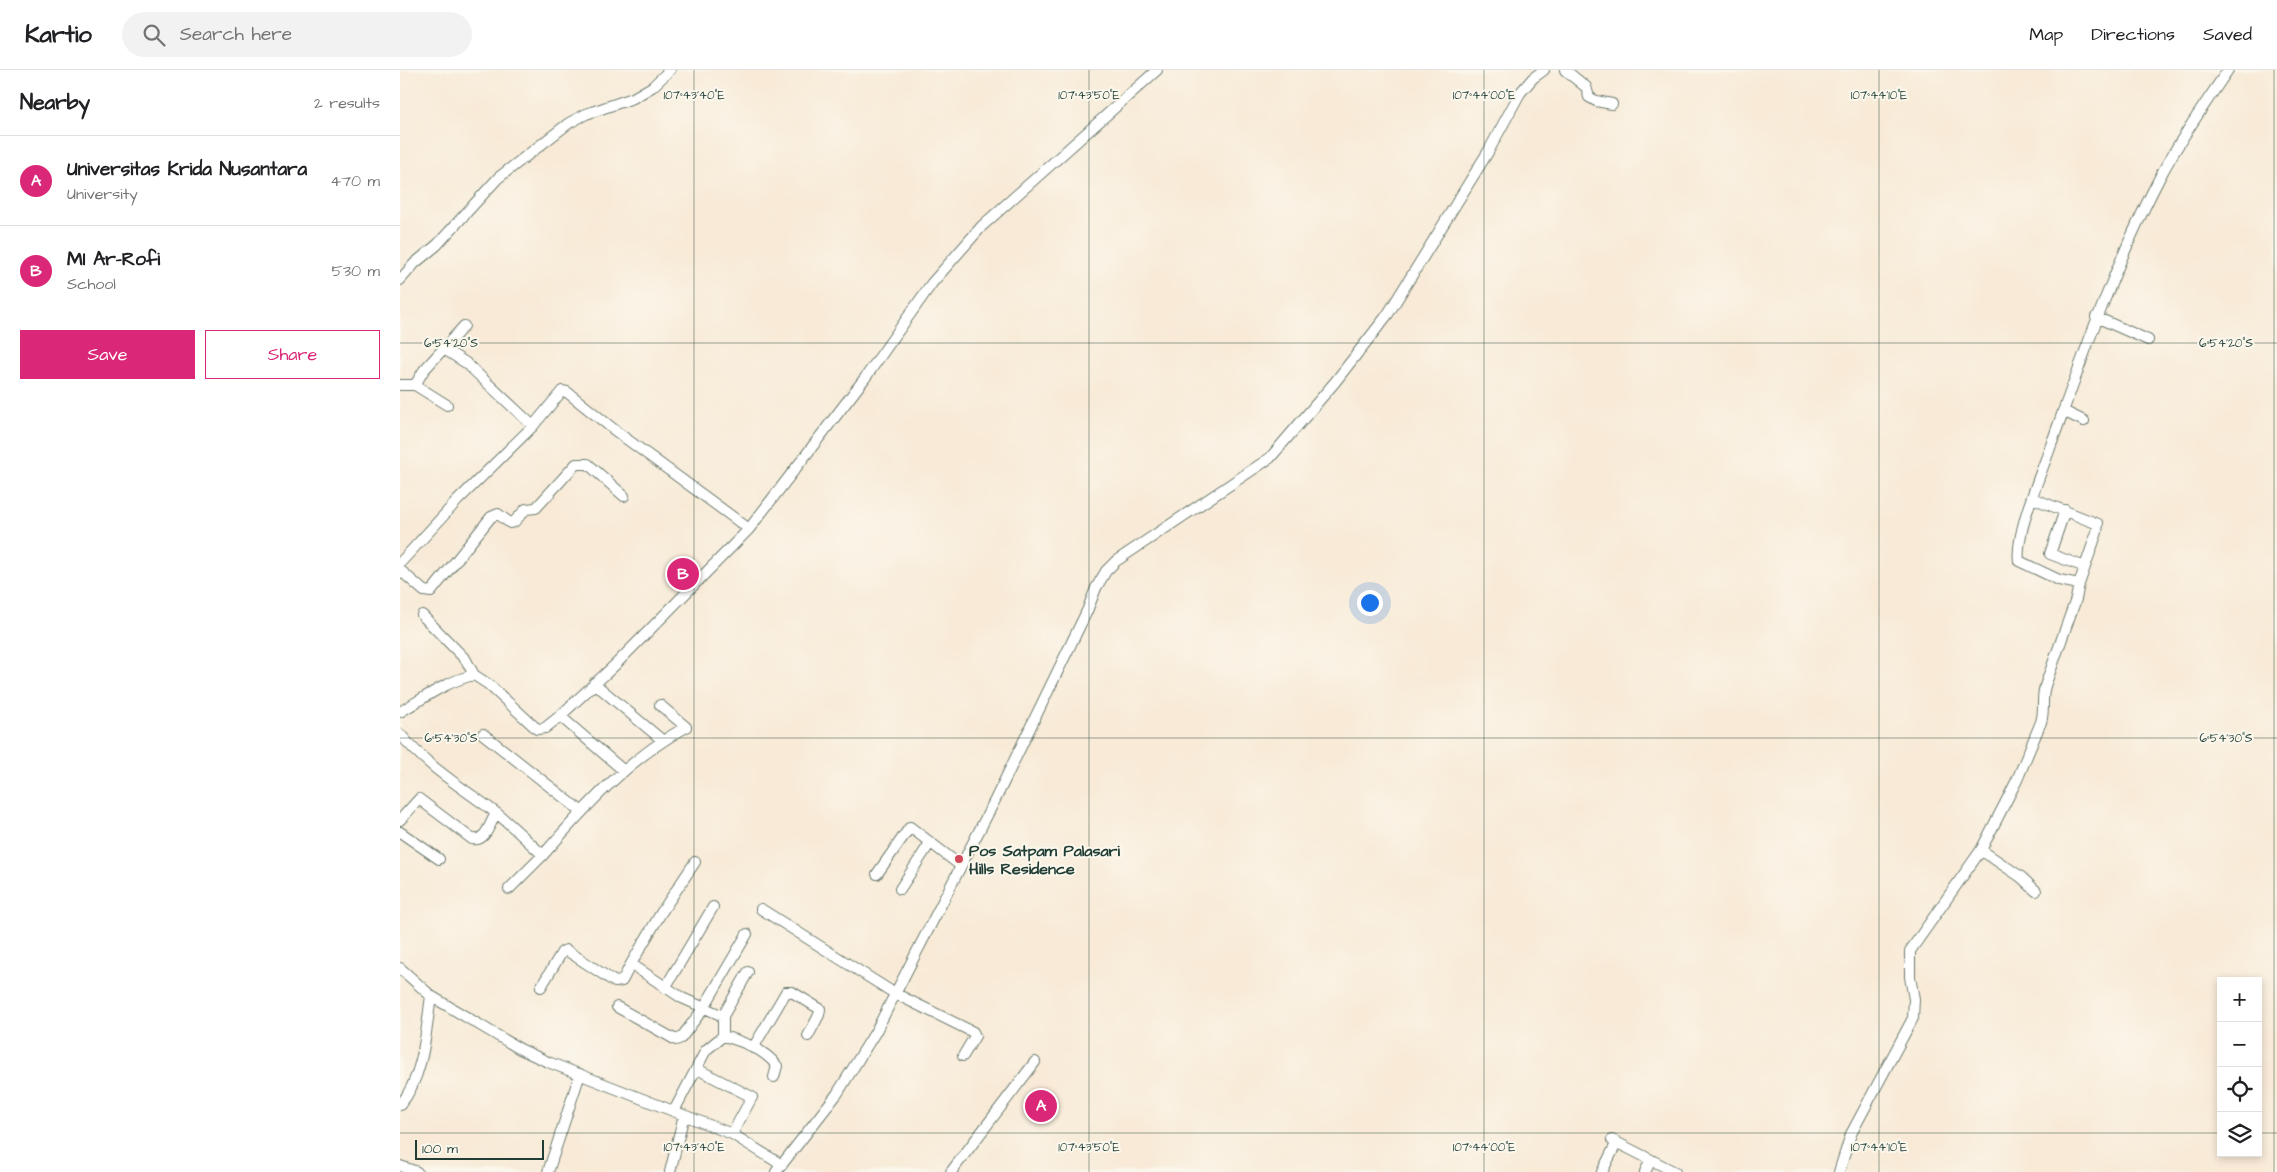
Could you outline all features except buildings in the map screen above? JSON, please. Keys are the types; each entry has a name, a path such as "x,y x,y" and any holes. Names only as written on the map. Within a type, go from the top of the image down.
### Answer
{"street":[{"path":"400,280 415,263 437,245 498,178 569,122 586,114 633,98 652,87 670,70"},
{"path":"422,615 466,660 474,675 488,684 537,729 545,728 628,653 749,530 865,378 932,283 982,226 1156,70"},
{"path":"403,971 432,996 520,1049 732,1134 779,1168 831,1102 852,1072 876,1031 996,798 1087,611 1096,588 1106,571 1116,561 1142,542 1270,458 1335,382 1388,314 1488,152 1520,93 1533,78 1544,70"},
{"path":"1565,70 1586,87 1590,97 1596,101 1612,104"},
{"path":"2079,584 2059,580 2019,561 2020,539 2032,498 2096,317 2122,255 2162,173 2228,70"},
{"path":"2096,317 2148,340"},
{"path":"415,385 424,370 464,326"},
{"path":"444,349 466,364 532,426"},
{"path":"400,385 415,385 447,405"},
{"path":"400,563 457,501 532,426 562,391 567,392 616,432 749,530"},
{"path":"2063,411 2084,421"},
{"path":"400,570 424,591 431,592 491,517 498,514 510,523 514,522 526,509 536,508 576,464 588,464 624,496"},
{"path":"1839,1172 1852,1134 1913,1018 1914,998 1910,977 1910,951 1981,850 2018,780 2041,722 2043,715 2042,697 2045,686 2076,599 2098,524 2032,498"},
{"path":"2065,510 2050,554 2085,567"},
{"path":"400,712 445,685 474,675"},
{"path":"594,683 662,740"},
{"path":"510,889 602,790 662,740 686,727 660,705"},
{"path":"560,716 624,771"},
{"path":"400,734 413,749 439,772 496,813 543,855"},
{"path":"483,734 581,811"},
{"path":"400,820 419,799 472,839 477,840 483,838 496,813"},
{"path":"877,874 910,827 961,866"},
{"path":"400,832 439,859"},
{"path":"900,889 930,843"},
{"path":"1981,850 2021,877 2036,891"},
{"path":"541,986 562,952 566,950 615,982 622,981 695,862"},
{"path":"665,988 714,907"},
{"path":"761,909 894,993 973,1032 975,1036 963,1056"},
{"path":"617,1007 676,1040 685,1033 703,1009 747,934"},
{"path":"632,964 665,988 703,1009 723,1016"},
{"path":"723,1036 723,1016 748,972"},
{"path":"753,1048 786,992 792,992 818,1006 820,1009 819,1015 808,1036"},
{"path":"400,1105 406,1099 420,1059 432,996"},
{"path":"723,1036 768,1056 777,1066 774,1077"},
{"path":"670,1172 679,1113 697,1069 710,1045 723,1036"},
{"path":"951,1172 1035,1062"},
{"path":"697,1069 752,1097 732,1134"},
{"path":"548,1172 580,1074"},
{"path":"1602,1172 1615,1141 1675,1172"},
{"path":"1645,1172 1651,1160"},
{"path":"400,1166 417,1172"}],"place":[{"name":"MI Ar-Rofi","path":"683,574"},
{"name":"Pos Satpam Palasari Hills Residence","path":"959,859"},
{"name":"Universitas Krida Nusantara","path":"1041,1106"}]}
